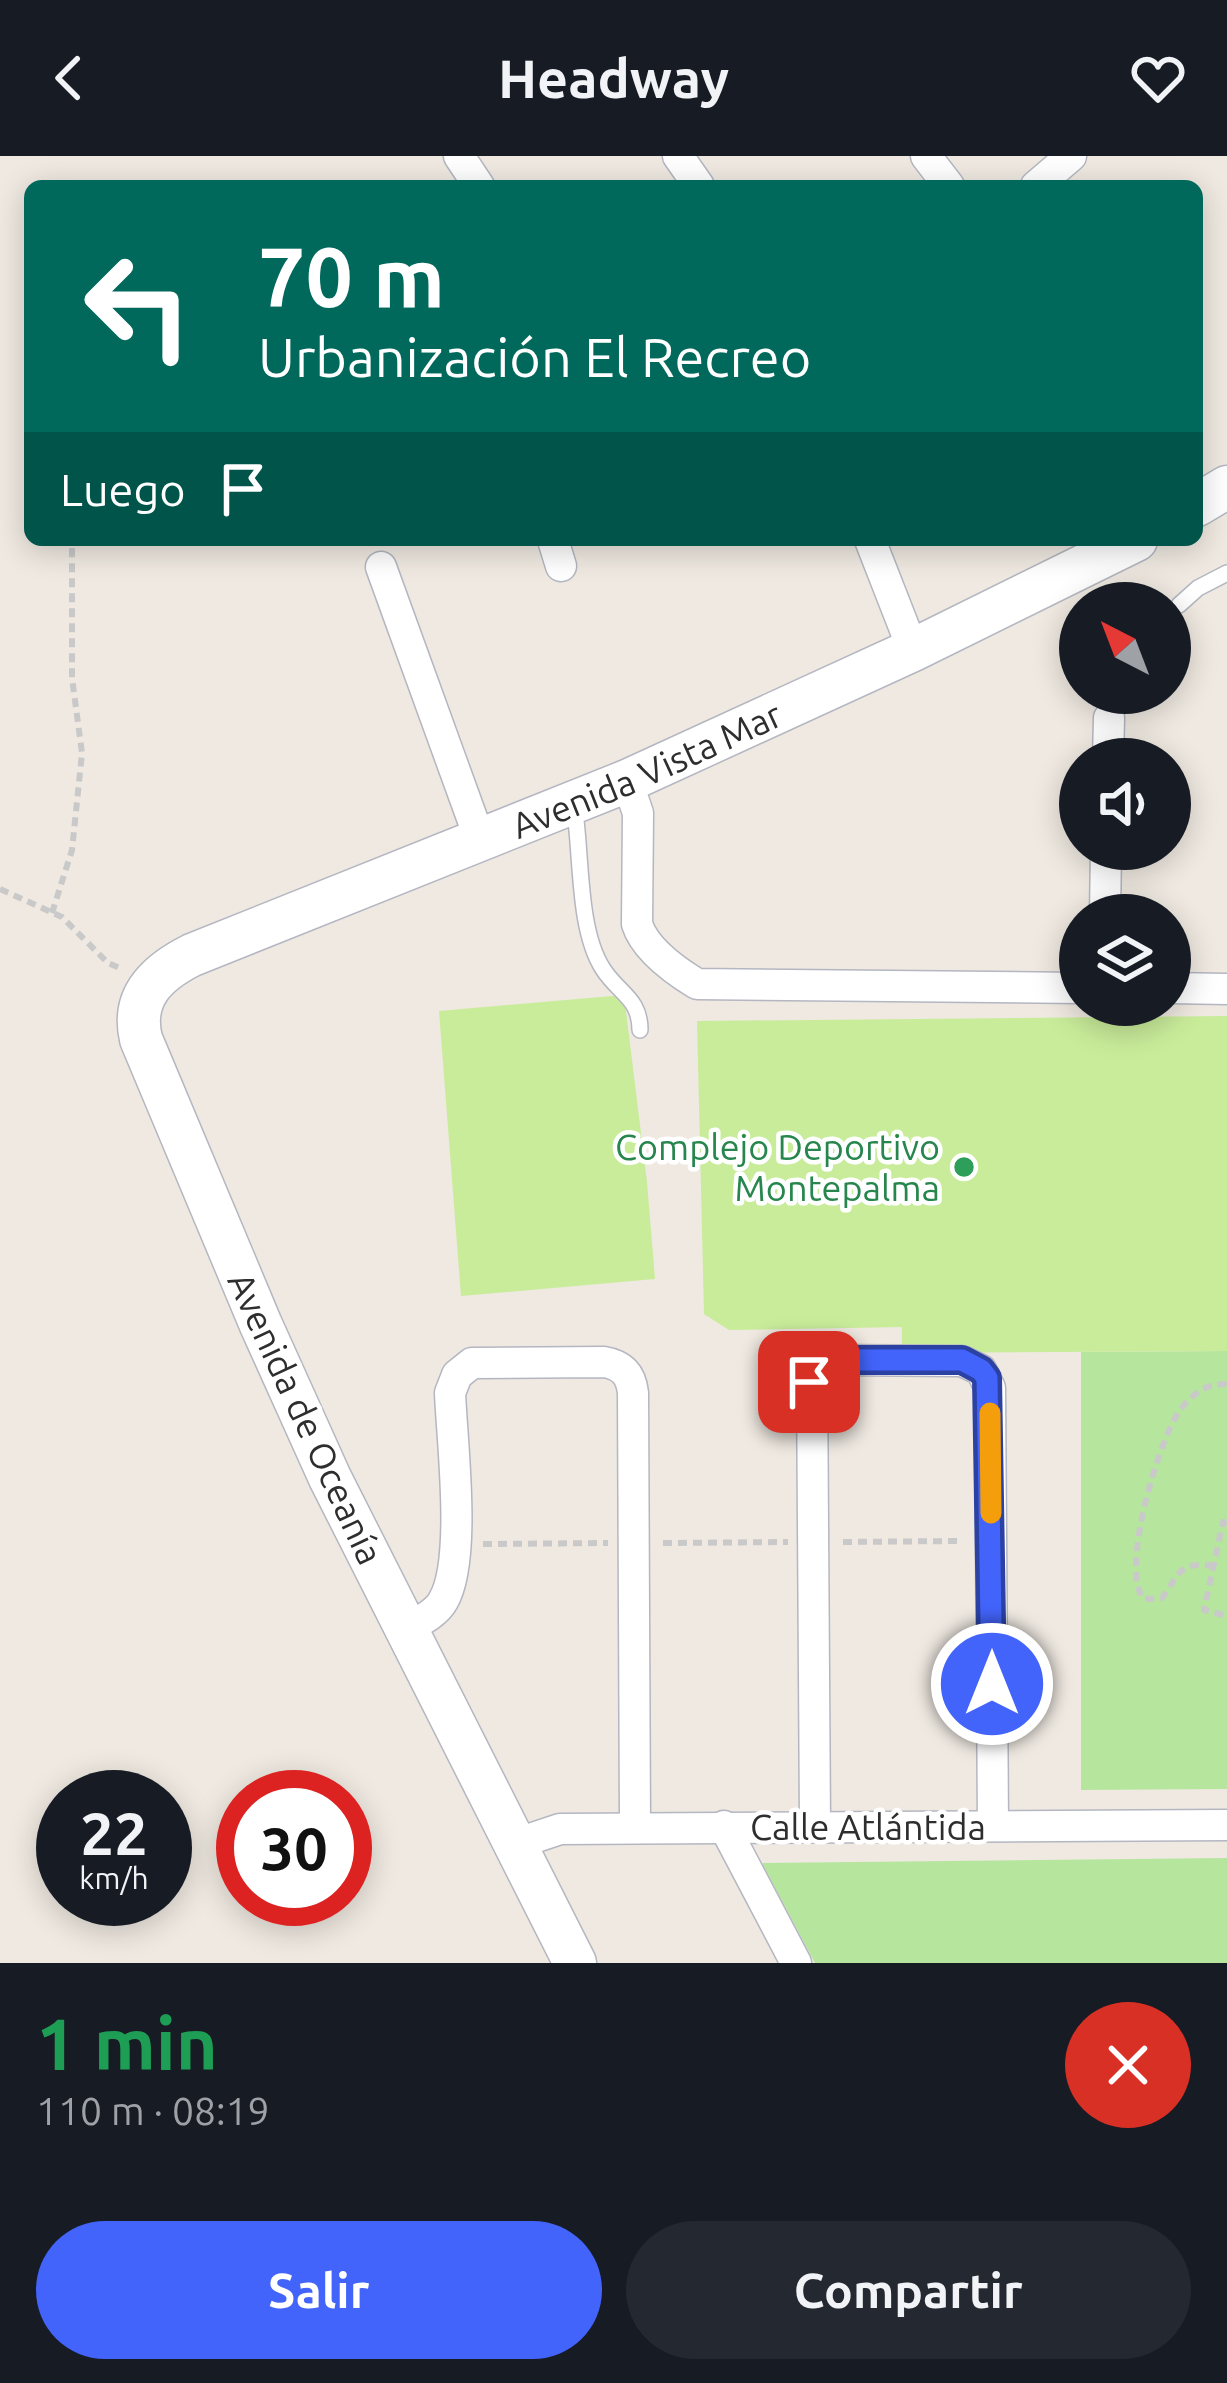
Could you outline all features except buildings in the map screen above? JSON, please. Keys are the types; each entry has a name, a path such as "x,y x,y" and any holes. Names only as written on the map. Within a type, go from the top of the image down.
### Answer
{"street":[{"path":"926,156 944,180"},
{"path":"1043,180 1071,156"},
{"path":"873,546 914,650"},
{"name":"Avenida Vista Mar","path":"152,982 192,955 627,781 914,650 1124,546"},
{"path":"381,567 480,840"},
{"path":"1108,718 1108,738"},
{"path":"627,781 638,813 637,924 641,938 680,974 697,983 1059,988"},
{"name":"Avenida de Oceanía","path":"152,982 138,1009 141,1040 295,1402 512,1845 575,1963"},
{"path":"1191,988 1227,988"},
{"path":"815,1825 809,1382 816,1368 830,1360 962,1360 981,1370 990,1388 993,1826"},
{"path":"406,1629 444,1600 455,1544 451,1393 457,1375 472,1363 582,1362 622,1368 632,1383 635,1827"},
{"name":"Calle Atlántida","path":"512,1845 560,1829 1227,1825"},
{"path":"724,1826 796,1963"}],"lane":[{"path":"1191,593 1227,573"},
{"path":"574,802 595,954 611,980 634,1001 640,1030"}],"path":[{"path":"52,913 72,850 82,753 72,678 72,546"},
{"path":"0,889 62,917 108,963 152,982"},
{"path":"1214,1566 1192,1564 1182,1570 1162,1598 1144,1599 1135,1586 1140,1527 1171,1424 1194,1395 1210,1385 1227,1384"},
{"path":"1227,1522 1223,1522 1204,1610 1227,1616"},
{"path":"455,1544 991,1541"}],"green space":[{"path":"624,995 655,1279 461,1296 439,1011"},
{"name":"Complejo Deportivo Montepalma","path":"1191,1016 1227,1016 1227,1351 902,1353 902,1327 729,1330 704,1314 697,1021 1059,1018 1059,1026 1191,1026"},
{"path":"1227,1351 1227,1789 1081,1790 1081,1352"},
{"path":"1227,1858 1227,1963 815,1963 762,1863"}],"slow traffic":[{"path":"990,1413 991,1513"}],"place":[{"name":"Complejo Deportivo Montepalma","path":"964,1167"}],"route":[{"path":"809,1382 816,1368 830,1360 962,1360 987,1378 992,1684"}]}
